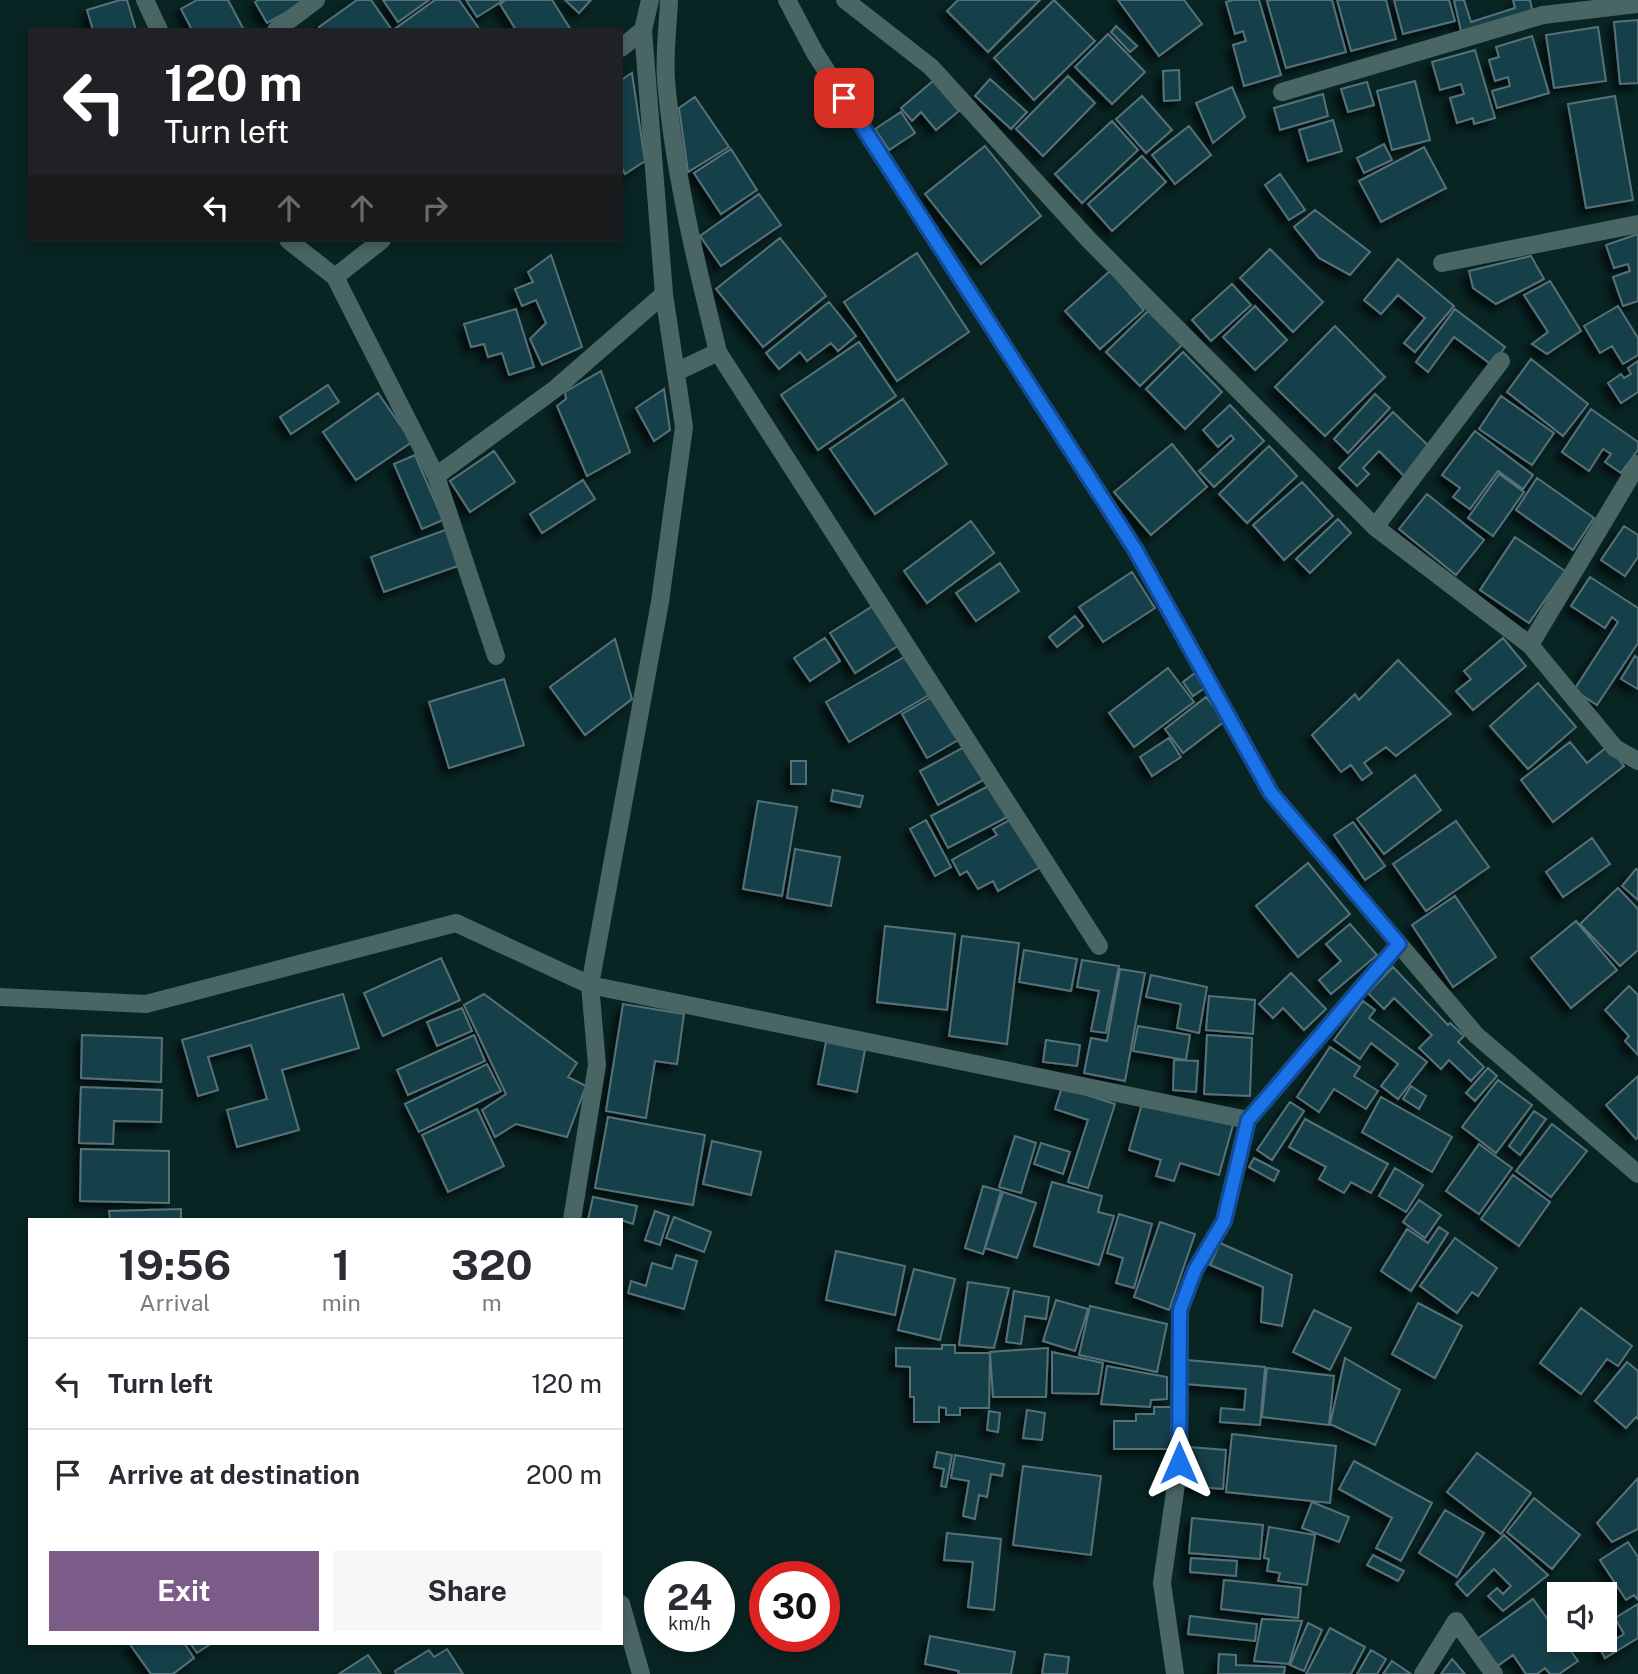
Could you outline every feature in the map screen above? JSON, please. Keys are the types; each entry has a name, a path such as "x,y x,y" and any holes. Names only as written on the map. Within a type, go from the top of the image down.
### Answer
{"street":[{"path":"145,0 158,28"},
{"path":"279,28 316,0"},
{"path":"572,1218 597,1065 590,985 660,602 684,426 664,294 643,30 650,0"},
{"path":"669,0 666,78 679,177 718,352 1099,946"},
{"path":"787,0 815,53 1135,549 1271,793 1476,1035 1638,1174"},
{"path":"845,0 931,66 1089,240 1375,527 1530,646 1615,748 1638,761"},
{"path":"1282,92 1543,15 1638,4"},
{"path":"623,46 643,30"},
{"path":"1443,263 1638,224"},
{"path":"291,242 335,277 436,476 496,656"},
{"path":"335,277 379,242"},
{"path":"436,476 555,389 664,294"},
{"path":"676,372 718,352"},
{"path":"1375,527 1501,361"},
{"path":"1530,646 1638,464"},
{"path":"0,997 146,1004 456,923 590,985 1248,1120"},
{"path":"1175,1674 1162,1583 1179,1463 1180,1310 1195,1270 1224,1221 1248,1120 1399,944"},
{"path":"623,1611 641,1674"},
{"path":"1423,1674 1456,1620 1494,1674"}],"building":[{"path":"127,0 135,28 92,28 87,10"},
{"path":"197,0 228,0 243,28 191,28 181,9"},
{"path":"308,0 267,23 255,2"},
{"path":"357,0 371,0 391,28 320,28"},
{"path":"383,0 429,0 398,22"},
{"path":"435,0 459,0 479,28 396,28"},
{"path":"466,0 504,0 477,17"},
{"path":"506,0 552,0 570,28 515,28 500,4"},
{"path":"565,0 591,0 579,13"},
{"path":"958,0 1040,0 988,52 947,11"},
{"path":"1054,0 1095,41 1034,100 994,58"},
{"path":"1118,0 1184,0 1202,24 1159,56"},
{"path":"1259,0 1281,75 1244,86 1233,45 1246,41 1243,31 1235,34 1226,2"},
{"path":"1332,0 1346,52 1286,68 1267,1"},
{"path":"1337,0 1386,0 1396,39 1351,51"},
{"path":"1394,0 1449,0 1455,21 1403,34"},
{"path":"1454,0 1464,0 1471,22 1515,8 1513,0 1530,0 1533,14 1461,31"},
{"path":"1638,20 1638,83 1620,84 1614,22"},
{"path":"1116,26 1137,46 1130,52 1111,32"},
{"path":"1598,27 1606,81 1554,88 1546,35"},
{"path":"1108,34 1145,72 1112,104 1075,67"},
{"path":"1532,36 1549,93 1497,108 1492,91 1510,86 1508,77 1495,81 1489,60 1499,57 1496,47"},
{"path":"1475,50 1495,118 1474,124 1473,118 1457,123 1450,98 1464,94 1461,84 1440,90 1432,62"},
{"path":"1179,70 1180,100 1164,101 1163,71"},
{"path":"632,73 645,161 625,174 623,170 623,79"},
{"path":"1068,76 1095,103 1043,156 1016,129"},
{"path":"990,79 1027,112 1011,129 975,96"},
{"path":"933,81 959,111 936,130 921,112 912,121 901,108"},
{"path":"1415,81 1430,140 1392,150 1377,91"},
{"path":"1367,82 1374,105 1348,112 1341,89"},
{"path":"1232,87 1245,117 1213,143 1196,103"},
{"path":"1323,94 1328,116 1280,130 1274,108"},
{"path":"1142,96 1172,130 1146,153 1116,119"},
{"path":"1615,96 1633,200 1586,208 1568,104"},
{"path":"695,97 729,147 688,172 679,108"},
{"path":"901,112 915,133 889,150 875,129"},
{"path":"1333,120 1342,151 1308,161 1299,130"},
{"path":"1112,121 1138,150 1082,203 1055,174"},
{"path":"1189,126 1211,155 1175,184 1152,155"},
{"path":"1384,144 1392,160 1364,173 1357,158"},
{"path":"985,146 1041,216 981,264 925,194"},
{"path":"1424,147 1446,188 1381,222 1359,181"},
{"path":"731,149 757,190 721,214 694,173"},
{"path":"1142,156 1166,182 1112,231 1088,204"},
{"path":"1280,174 1305,210 1289,220 1265,185"},
{"path":"759,194 781,225 721,266 700,236"},
{"path":"1315,210 1370,252 1350,275 1319,258 1294,227"},
{"path":"1638,234 1638,301 1623,306 1613,277 1630,271 1628,264 1614,268 1606,245"},
{"path":"780,238 826,296 763,347 716,289"},
{"path":"1270,249 1323,302 1293,332 1240,278"},
{"path":"917,253 969,332 897,381 844,302"},
{"path":"551,255 582,347 542,365 530,339 546,323 536,300 522,306 515,289 533,282 528,272"},
{"path":"1531,256 1544,279 1496,304 1473,288 1469,271"},
{"path":"1398,259 1454,306 1415,352 1404,343 1425,318 1398,295 1381,314 1364,300"},
{"path":"1110,271 1144,310 1100,349 1065,311"},
{"path":"1550,281 1581,331 1547,354 1532,344 1548,332 1524,295"},
{"path":"1232,284 1251,305 1211,341 1192,320"},
{"path":"829,302 856,336 838,351 831,343 807,361 800,352 779,369 766,353"},
{"path":"1255,306 1287,340 1255,370 1223,337"},
{"path":"1618,306 1638,338 1638,355 1623,364 1612,346 1600,353 1584,326"},
{"path":"516,309 534,367 509,375 502,353 488,357 484,344 471,347 464,324"},
{"path":"1455,309 1505,347 1492,365 1454,337 1428,372 1416,362"},
{"path":"1148,311 1182,345 1140,386 1106,352"},
{"path":"1335,326 1385,377 1325,436 1275,387"},
{"path":"859,342 896,396 818,450 781,395"},
{"path":"1183,352 1222,392 1185,429 1146,389"},
{"path":"1531,359 1588,404 1563,436 1507,392"},
{"path":"1638,361 1638,392 1621,403 1608,383 1621,374 1624,378 1631,374 1628,368"},
{"path":"601,371 630,452 587,476 557,406 566,399 565,392"},
{"path":"328,385 339,402 291,434 280,417"},
{"path":"664,389 670,430 654,441 636,408"},
{"path":"378,393 412,442 356,480 323,432"},
{"path":"1375,394 1390,408 1348,453 1334,439"},
{"path":"1501,396 1554,433 1532,465 1479,429"},
{"path":"903,399 947,464 875,514 830,449"},
{"path":"1230,405 1264,441 1214,487 1199,471 1234,439 1231,435 1218,447 1203,430"},
{"path":"1591,409 1638,442 1638,450 1621,473 1605,462 1611,454 1603,449 1589,471 1562,452"},
{"path":"1393,412 1431,448 1404,476 1379,451 1363,468 1369,474 1357,486 1339,468"},
{"path":"1475,431 1533,475 1523,489 1498,471 1470,509 1453,497 1460,488 1442,475"},
{"path":"1172,444 1207,487 1151,535 1114,492"},
{"path":"1269,446 1297,476 1247,523 1219,494"},
{"path":"494,451 515,482 470,512 450,481"},
{"path":"415,455 443,520 422,529 394,464"},
{"path":"1499,474 1524,492 1493,536 1468,518"},
{"path":"1537,478 1594,518 1573,550 1516,510"},
{"path":"583,480 595,499 542,533 530,514"},
{"path":"1302,482 1333,516 1284,560 1253,525"},
{"path":"1427,494 1484,540 1456,575 1399,529"},
{"path":"1338,519 1351,533 1310,573 1296,559"},
{"path":"971,521 994,553 927,603 904,571"},
{"path":"1624,526 1638,535 1638,557 1625,576 1601,560"},
{"path":"448,529 461,565 384,592 371,557"},
{"path":"1515,537 1565,571 1529,623 1480,590"},
{"path":"1000,563 1019,591 976,621 956,593"},
{"path":"1132,572 1155,608 1103,642 1079,607"},
{"path":"1590,577 1638,608 1638,643 1597,705 1574,690 1618,622 1612,617 1605,628 1571,606"},
{"path":"876,604 901,644 855,673 830,633"},
{"path":"1075,616 1083,626 1057,647 1049,637"},
{"path":"825,638 840,661 810,681 794,658"},
{"path":"1503,638 1526,666 1473,710 1456,691 1471,679 1464,671"},
{"path":"615,639 632,699 585,735 550,687"},
{"path":"906,656 929,695 849,742 826,702"},
{"path":"1635,656 1638,658 1638,689 1621,679"},
{"path":"1398,660 1451,714 1396,756 1386,747 1364,763 1372,773 1362,780 1351,765 1341,772 1312,735 1355,694 1359,700"},
{"path":"1168,668 1194,702 1134,747 1109,713"},
{"path":"1195,673 1206,687 1193,696 1183,682"},
{"path":"504,679 524,745 449,768 429,702"},
{"path":"1538,683 1576,727 1528,769 1490,726"},
{"path":"935,695 960,739 927,758 902,714"},
{"path":"1206,697 1225,721 1183,753 1165,729"},
{"path":"1169,738 1181,757 1152,776 1140,757"},
{"path":"1570,742 1587,763 1608,746 1624,766 1553,822 1521,780"},
{"path":"966,746 985,779 938,805 920,771"},
{"path":"791,761 806,761 806,784 791,784"},
{"path":"1415,775 1441,810 1384,854 1357,819"},
{"path":"994,783 1011,815 948,848 931,816"},
{"path":"833,790 863,796 860,807 831,801"},
{"path":"758,801 797,807 782,896 743,889"},
{"path":"1015,817 1042,866 998,891 993,881 978,889 967,871 960,875 952,860 997,835 993,829"},
{"path":"926,820 951,867 935,876 910,829"},
{"path":"1456,821 1489,867 1426,911 1393,864"},
{"path":"1353,822 1385,866 1365,880 1334,835"},
{"path":"1592,838 1610,864 1563,897 1546,872"},
{"path":"795,849 840,857 831,906 787,898"},
{"path":"1308,863 1350,914 1298,957 1256,906"},
{"path":"1636,869 1638,870 1638,900 1622,886"},
{"path":"1618,888 1638,909 1638,950 1620,966 1580,924"},
{"path":"1455,896 1496,957 1453,987 1412,925"},
{"path":"1576,921 1617,970 1571,1008 1531,958"},
{"path":"1350,924 1377,955 1331,994 1319,980 1341,961 1326,944"},
{"path":"885,926 955,934 947,1010 877,1002"},
{"path":"962,936 1019,943 1007,1044 949,1036"},
{"path":"1024,950 1077,959 1071,991 1019,982"},
{"path":"441,958 460,1000 383,1036 364,993"},
{"path":"1082,960 1119,966 1106,1033 1091,1031 1099,991 1077,987"},
{"path":"1393,967 1448,1025 1450,1023 1464,1036 1458,1042 1484,1067 1471,1081 1449,1060 1441,1069 1419,1048 1432,1035 1394,998 1384,1009 1368,993"},
{"path":"1120,969 1145,973 1125,1081 1084,1073 1091,1038 1107,1041"},
{"path":"1291,973 1326,1009 1304,1030 1283,1008 1273,1018 1259,1004"},
{"path":"1151,975 1207,987 1199,1033 1177,1028 1181,1004 1146,997"},
{"path":"1629,986 1638,995 1638,1055 1625,1041 1629,1036 1605,1010"},
{"path":"343,994 359,1048 282,1070 299,1130 237,1147 227,1110 267,1099 251,1045 208,1057 218,1090 198,1096 182,1040"},
{"path":"484,994 577,1063 568,1077 586,1086 567,1137 516,1124 495,1137 482,1110 506,1094 464,1005"},
{"path":"1209,996 1255,1000 1253,1034 1206,1030"},
{"path":"1363,1001 1375,1010 1369,1018 1427,1062 1398,1099 1381,1086 1398,1064 1371,1043 1360,1059 1334,1040"},
{"path":"623,1004 684,1014 677,1064 655,1061 646,1118 606,1111"},
{"path":"462,1008 472,1031 437,1046 427,1022"},
{"path":"1138,1026 1190,1035 1186,1060 1133,1051"},
{"path":"82,1035 162,1038 161,1082 81,1078"},
{"path":"474,1035 485,1061 408,1095 397,1070"},
{"path":"1207,1035 1252,1038 1250,1096 1204,1094"},
{"path":"1046,1040 1080,1045 1077,1066 1043,1062"},
{"path":"826,1042 865,1050 857,1092 818,1084"},
{"path":"1330,1047 1360,1067 1354,1076 1378,1091 1366,1109 1334,1089 1319,1112 1297,1097"},
{"path":"1174,1060 1198,1061 1196,1092 1173,1090"},
{"path":"487,1064 501,1091 419,1132 405,1104"},
{"path":"1488,1068 1497,1076 1475,1101 1466,1093"},
{"path":"1638,1076 1638,1137 1636,1139 1606,1105"},
{"path":"1498,1080 1532,1105 1496,1153 1462,1127"},
{"path":"1411,1086 1426,1096 1419,1109 1403,1099"},
{"path":"81,1087 162,1090 161,1122 114,1121 113,1144 79,1143"},
{"path":"1062,1087 1115,1104 1088,1188 1068,1182 1088,1120 1055,1109"},
{"path":"1381,1097 1452,1137 1432,1172 1362,1132"},
{"path":"1290,1102 1304,1111 1272,1160 1257,1150"},
{"path":"1142,1104 1233,1125 1219,1175 1180,1163 1174,1181 1156,1176 1161,1160 1129,1150"},
{"path":"477,1109 504,1166 448,1192 422,1135"},
{"path":"1534,1111 1546,1119 1520,1155 1509,1146"},
{"path":"608,1117 705,1135 693,1205 595,1188"},
{"path":"1305,1119 1388,1164 1371,1193 1351,1182 1344,1193 1319,1179 1326,1167 1289,1147"},
{"path":"1552,1124 1587,1151 1551,1197 1516,1171"},
{"path":"1015,1136 1036,1143 1021,1193 999,1187"},
{"path":"712,1141 761,1152 751,1195 703,1184"},
{"path":"1041,1143 1070,1152 1063,1174 1034,1164"},
{"path":"1479,1144 1512,1168 1479,1214 1446,1191"},
{"path":"81,1149 169,1151 169,1203 80,1201"},
{"path":"1254,1158 1279,1171 1274,1181 1249,1167"},
{"path":"1395,1168 1423,1185 1406,1212 1379,1196"},
{"path":"1513,1175 1550,1202 1519,1246 1481,1219"},
{"path":"1052,1182 1102,1196 1098,1212 1114,1216 1099,1265 1034,1246"},
{"path":"983,1186 1001,1191 983,1254 965,1248"},
{"path":"1003,1192 1036,1203 1017,1258 985,1248"},
{"path":"593,1197 637,1206 633,1224 623,1221 623,1218 588,1218"},
{"path":"1419,1200 1441,1215 1425,1238 1403,1222"},
{"path":"181,1209 181,1218 110,1218 109,1211"},
{"path":"655,1211 669,1216 660,1245 645,1240"},
{"path":"1119,1214 1152,1224 1134,1288 1116,1283 1123,1258 1107,1253"},
{"path":"674,1217 711,1232 704,1252 666,1238"},
{"path":"1160,1222 1195,1234 1169,1310 1134,1297"},
{"path":"1439,1227 1448,1233 1411,1291 1381,1271 1407,1229 1428,1243"},
{"path":"1455,1238 1497,1268 1478,1296 1472,1292 1457,1313 1420,1286"},
{"path":"1220,1243 1292,1275 1282,1326 1261,1322 1263,1287 1210,1265"},
{"path":"836,1251 905,1266 895,1315 826,1300"},
{"path":"676,1255 697,1261 684,1309 628,1293 631,1281 646,1286 652,1263 672,1269"},
{"path":"914,1269 955,1279 940,1340 898,1330"},
{"path":"968,1282 1009,1288 994,1348 959,1345"},
{"path":"1014,1291 1049,1297 1046,1319 1025,1316 1021,1344 1006,1342"},
{"path":"1056,1300 1088,1309 1075,1351 1043,1341"},
{"path":"1418,1303 1462,1326 1435,1378 1392,1354"},
{"path":"1090,1306 1167,1324 1157,1372 1079,1355"},
{"path":"1581,1308 1632,1346 1618,1366 1607,1359 1581,1394 1540,1363"},
{"path":"1314,1310 1351,1328 1330,1370 1293,1352"},
{"path":"942,1345 955,1345 955,1353 990,1353 989,1408 960,1408 960,1415 946,1415 946,1408 939,1407 939,1422 914,1422 914,1397 910,1397 910,1367 896,1366 896,1348 942,1349"},
{"path":"1048,1348 1046,1397 993,1397 990,1352"},
{"path":"1052,1352 1103,1363 1098,1394 1052,1393"},
{"path":"1345,1358 1400,1390 1375,1445 1330,1424"},
{"path":"1187,1360 1265,1367 1260,1425 1220,1422 1221,1408 1244,1410 1246,1389 1185,1384"},
{"path":"1627,1362 1638,1371 1638,1419 1636,1417 1626,1428 1595,1401"},
{"path":"1107,1366 1167,1377 1167,1399 1151,1400 1150,1407 1101,1404"},
{"path":"1267,1368 1334,1376 1329,1425 1262,1417"},
{"path":"1154,1407 1171,1407 1171,1449 1114,1449 1114,1421 1136,1421 1136,1414 1154,1414"},
{"path":"1027,1410 1045,1413 1042,1440 1023,1438"},
{"path":"989,1411 1000,1413 998,1432 987,1430"},
{"path":"1232,1434 1336,1446 1330,1503 1226,1492"},
{"path":"1189,1447 1226,1450 1223,1489 1186,1486"},
{"path":"937,1452 952,1455 946,1487 941,1486 944,1469 934,1467"},
{"path":"1477,1453 1531,1493 1501,1534 1447,1492"},
{"path":"955,1455 1004,1464 1002,1476 991,1474 987,1497 979,1495 975,1519 963,1516 969,1481 951,1478"},
{"path":"1354,1461 1432,1503 1401,1561 1376,1548 1392,1518 1339,1489"},
{"path":"1023,1466 1101,1476 1091,1555 1013,1545"},
{"path":"1638,1478 1638,1529 1612,1542 1597,1523"},
{"path":"1534,1498 1580,1535 1552,1569 1507,1532"},
{"path":"1312,1502 1349,1517 1339,1542 1302,1528"},
{"path":"1445,1510 1484,1533 1457,1577 1419,1553"},
{"path":"1192,1518 1263,1525 1260,1559 1189,1553"},
{"path":"1269,1527 1315,1535 1307,1585 1278,1581 1280,1573 1267,1571 1269,1559 1264,1558"},
{"path":"947,1533 1001,1539 994,1610 968,1607 973,1562 944,1560"},
{"path":"1504,1535 1548,1575 1503,1611 1488,1596 1497,1588 1503,1594 1511,1586 1494,1569 1467,1596 1456,1584"},
{"path":"1628,1542 1638,1557 1638,1600 1634,1595 1626,1600 1617,1582 1614,1582 1600,1560"},
{"path":"1373,1555 1404,1571 1398,1581 1367,1565"},
{"path":"1191,1558 1237,1561 1236,1576 1190,1572"},
{"path":"1224,1580 1301,1588 1298,1618 1221,1609"},
{"path":"1533,1599 1547,1618 1547,1652 1572,1652 1578,1661 1559,1674 1550,1674 1545,1668 1537,1674 1526,1674 1513,1655 1496,1667 1476,1640"},
{"path":"1638,1604 1638,1638 1617,1651 1617,1638 1624,1634 1617,1617"},
{"path":"1190,1616 1257,1624 1255,1641 1188,1634"},
{"path":"1262,1619 1302,1621 1289,1664 1254,1661"},
{"path":"1308,1623 1322,1630 1304,1671 1290,1665"},
{"path":"1330,1628 1365,1647 1351,1674 1306,1674"},
{"path":"930,1636 1015,1652 1011,1674 958,1674 959,1671 925,1664"},
{"path":"130,1645 185,1645 194,1658 173,1674 151,1674"},
{"path":"191,1645 209,1645 197,1653"},
{"path":"447,1649 463,1674 396,1674 395,1671 429,1650 434,1657"},
{"path":"1371,1650 1386,1659 1377,1674 1357,1674"},
{"path":"1602,1652 1615,1652 1605,1658"},
{"path":"1045,1654 1069,1657 1067,1674 1042,1674"},
{"path":"1219,1654 1236,1655 1236,1665 1285,1667 1284,1674 1218,1674"},
{"path":"368,1655 381,1674 339,1674"},
{"path":"1452,1659 1465,1674 1441,1674"},
{"path":"1392,1661 1411,1674 1383,1674"}],"route":[{"path":"844,98 1135,549 1271,793 1399,944 1248,1120 1224,1221 1195,1270 1180,1310 1179,1463"}]}
